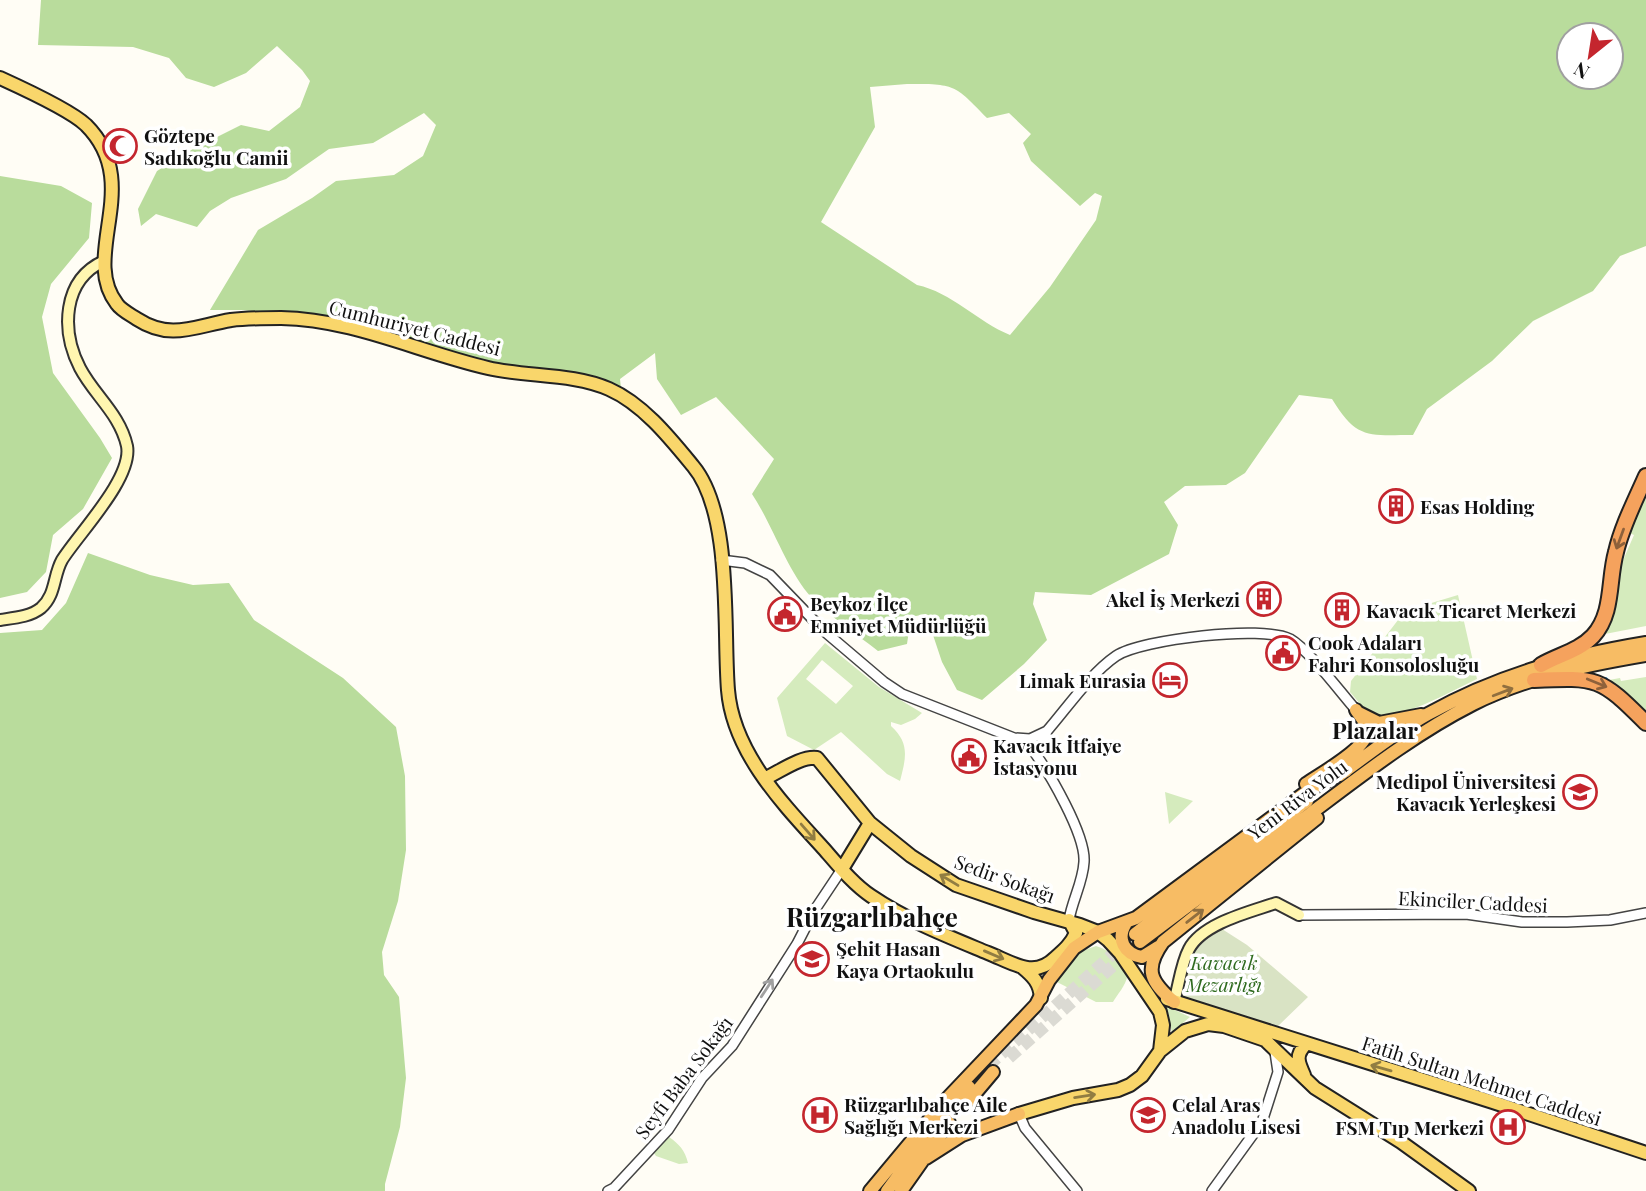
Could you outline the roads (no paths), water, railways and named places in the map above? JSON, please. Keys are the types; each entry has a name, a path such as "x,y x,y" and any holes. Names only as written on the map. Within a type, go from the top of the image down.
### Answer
{"highway":[{"path":"870,1191 945,1101 1041,998 1049,980 1064,959 1082,941 1098,932 1126,923 1309,790 1346,771 1427,714 1581,646 1594,634 1608,605 1616,551 1646,476"},
{"path":"1541,665 1596,651 1646,643"},
{"name":"Yeni Riva Yolu","path":"1346,771 1138,938 1401,748 1473,704 1568,669 1646,655"},
{"path":"1534,680 1577,678 1595,682 1617,695 1646,723"},
{"path":"1356,710 1364,717 1379,723 1427,714"},
{"path":"1239,840 1256,818 1359,748 1366,739 1367,729 1356,710"},
{"path":"1126,923 1121,938 1124,948 1137,957 1145,956 1401,748"},
{"path":"1164,942 1154,956 1152,973 1156,985 1174,1002"},
{"path":"887,1191 926,1138 990,1069 942,1131 901,1191"},
{"path":"923,1160 962,1135 1019,1114"},
{"path":"911,1191 927,1169 962,1135"}],"main road":[{"name":"Cumhuriyet Caddesi","path":"0,78 83,122 100,143 108,161 113,186 104,261 106,279 117,305 156,329 180,332 235,320 284,318 338,324 491,369 597,385 610,389 639,408 695,468 715,509 727,602 729,695 734,721 748,751 776,794 866,893 938,934 1022,967"},
{"path":"0,620 34,613 43,606 54,590 60,564 77,537 104,507 122,471 128,448 119,423 80,368 70,339 67,316 74,289 94,265 104,261"},
{"name":"Sedir Sokağı","path":"766,778 812,757 817,758 870,823 911,856 956,885 1034,912 1066,918 1098,932"},
{"path":"842,869 870,823"},
{"path":"1174,1002 1188,951 1200,936 1220,923 1276,903 1298,915"},
{"path":"1022,967 1046,967 1074,937 1075,928 1066,918"},
{"path":"1098,932 1120,953 1163,1018 1160,1051"},
{"path":"1022,967 1035,978 1041,998"},
{"name":"Fatih Sultan Mehmet Caddesi","path":"1139,982 1154,993 1192,1009 1493,1102 1646,1153"},
{"path":"1191,1027 1195,1018 1192,1009"},
{"path":"1019,1114 1130,1085 1142,1076 1160,1051 1176,1036 1191,1027 1208,1024 1224,1026 1265,1040 1315,1088 1401,1142 1469,1191"},
{"path":"1306,1044 1299,1051 1297,1058 1303,1074 1315,1088"}],"street":[{"path":"721,560 746,563 770,575 824,631 893,689 913,699 1035,744"},
{"path":"1035,744 1102,669 1125,651 1178,639 1226,634 1278,635 1292,640 1356,710"},
{"path":"1035,744 1072,820 1083,850 1084,864 1066,918"},
{"name":"Seyfi Baba Sokağı","path":"608,1191 614,1188 668,1130 702,1078 732,1046 842,869"},
{"name":"Ekinciler Caddesi","path":"1298,915 1466,914 1522,922 1544,922 1610,920 1646,913"},
{"path":"1212,1191 1262,1122 1278,1072 1275,1052"},
{"path":"1278,1072 1291,1066"},
{"path":"1019,1114 1025,1128 1077,1191"}],"waterway":[{"path":"1606,678 1612,684"}],"tunnel":[{"path":"988,1066 1135,934"},
{"path":"1009,1058 1140,942"}],"place":[{"name":"Göztepe Sadıkoğlu Camii","path":"120,146"},
{"name":"Esas Holding","path":"1396,506"},
{"name":"Akel İş Merkezi","path":"1264,599"},
{"name":"Kavacık Ticaret Merkezi","path":"1342,610"},
{"name":"Beykoz İlçe Emniyet Müdürlüğü","path":"785,614"},
{"name":"Cook Adaları Fahri Konsolosluğu","path":"1283,653"},
{"name":"Limak Eurasia","path":"1170,680"},
{"name":"Kavacık İtfaiye İstasyonu","path":"969,756"},
{"name":"Medipol Üniversitesi Kavacık Yerleşkesi","path":"1580,792"},
{"name":"Şehit Hasan Kaya Ortaokulu","path":"812,959"},
{"name":"Rüzgarlıbahçe Aile Sağlığı Merkezi","path":"820,1115"},
{"name":"Celal Aras Anadolu Lisesi","path":"1148,1115"},
{"name":"FSM Tıp Merkezi","path":"1508,1127"}],"district":[{"name":"Plazalar","path":"1375,729"},
{"name":"Rüzgarlıbahçe","path":"872,916"}],"park label":[{"name":"Kavacık Mezarlığı","path":"1224,973"}]}
